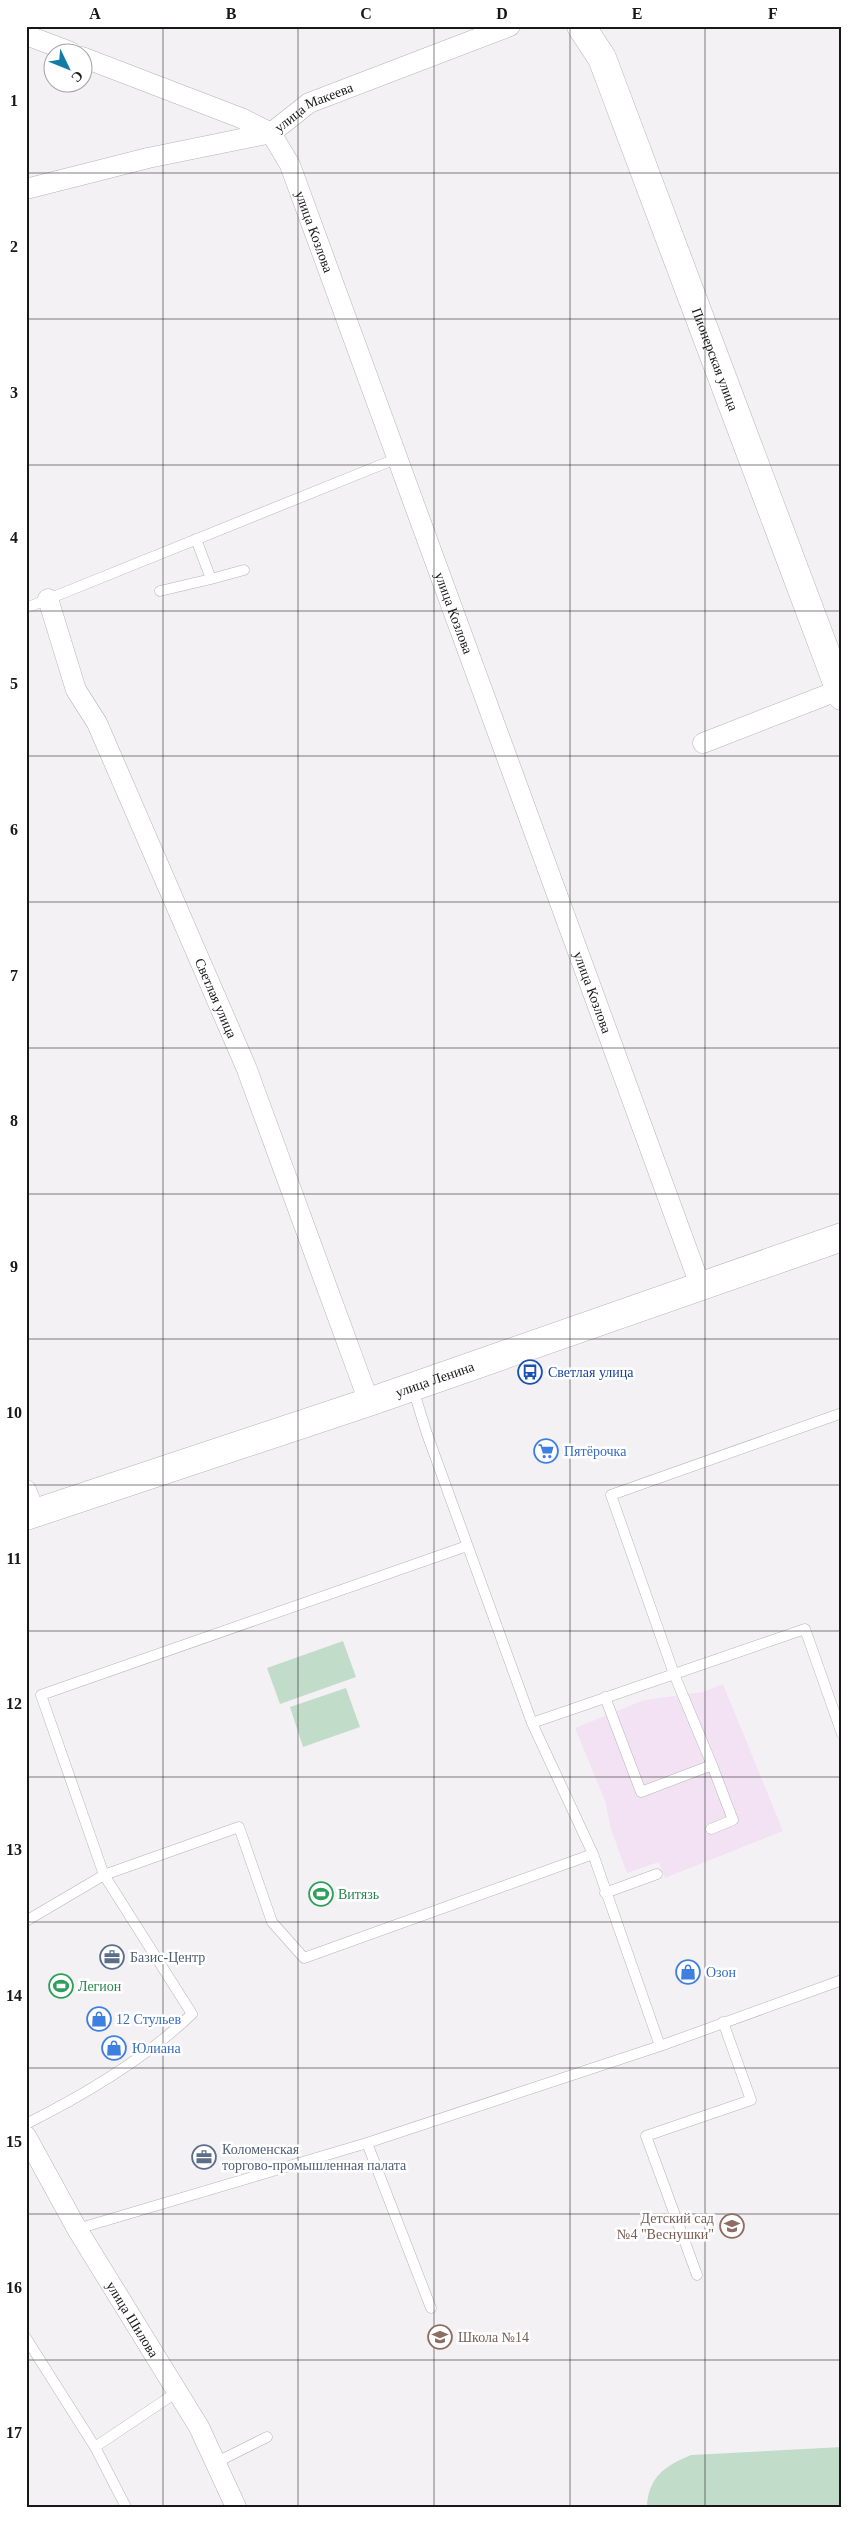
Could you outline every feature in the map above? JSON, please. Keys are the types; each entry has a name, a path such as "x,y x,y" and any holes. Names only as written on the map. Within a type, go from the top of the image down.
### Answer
{"main road":[{"name":"Пионерская улица","path":"581,26 602,58 841,692"},
{"name":"улица Ленина","path":"29,1507 369,1402 842,1237"}],"street":[{"name":"улица Макеева","path":"26,189 148,158 271,133 309,103 510,26"},
{"path":"26,35 45,42"},
{"path":"92,61 241,118 271,133"},
{"name":"улица Козлова","path":"271,133 290,165 700,1285"},
{"name":"Светлая улица","path":"48,599 76,690 97,723 246,1067 369,1402"},
{"path":"703,742 841,692"},
{"name":"улица Шилова","path":"26,2136 77,2229 199,2427 236,2507"}],"lane":[{"path":"26,608 398,458"},
{"path":"196,539 211,579"},
{"path":"160,591 244,570"},
{"path":"412,1387 467,1546 532,1723 593,1854 605,1893 660,2046"},
{"path":"711,1828 733,1820 674,1674 611,1495 842,1413"},
{"path":"26,2124 61,2107 169,2036 192,2014 104,1875 42,1694 467,1546"},
{"path":"532,1723 805,1629 842,1734"},
{"path":"605,1698 641,1792 712,1765"},
{"path":"26,1921 104,1875 239,1827 272,1922 304,1958 593,1854"},
{"path":"605,1893 657,1874"},
{"path":"77,2229 367,2143 660,2046 842,1980"},
{"path":"697,2275 646,2136 751,2100 723,2022"},
{"path":"367,2143 431,2308"},
{"path":"26,2338 30,2352 95,2447 126,2507"},
{"path":"95,2447 178,2392"},
{"path":"215,2463 267,2437"}],"shaded area":[{"path":"723,1684 783,1831 665,1878 659,1862 627,1873 611,1829 605,1801 575,1728 644,1700 703,1692"}],"green space":[{"path":"343,1641 356,1677 280,1704 267,1668"},
{"path":"346,1688 360,1727 303,1747 290,1707"},
{"path":"842,2447 842,2507 647,2507 651,2488 660,2474 674,2463 691,2455"}],"place":[{"name":"Светлая улица","path":"530,1372"},
{"name":"Пятёрочка","path":"546,1451"},
{"name":"Витязь","path":"321,1894"},
{"name":"Базис-Центр","path":"112,1957"},
{"name":"Озон","path":"688,1972"},
{"name":"Легион","path":"61,1986"},
{"name":"12 Стульев","path":"99,2019"},
{"name":"Юлиана","path":"114,2048"},
{"name":"Коломенская торгово-промышленная палата","path":"204,2157"},
{"name":"Детский сад №4 \"Веснушки\"","path":"732,2226"},
{"name":"Школа №14","path":"440,2337"}]}
